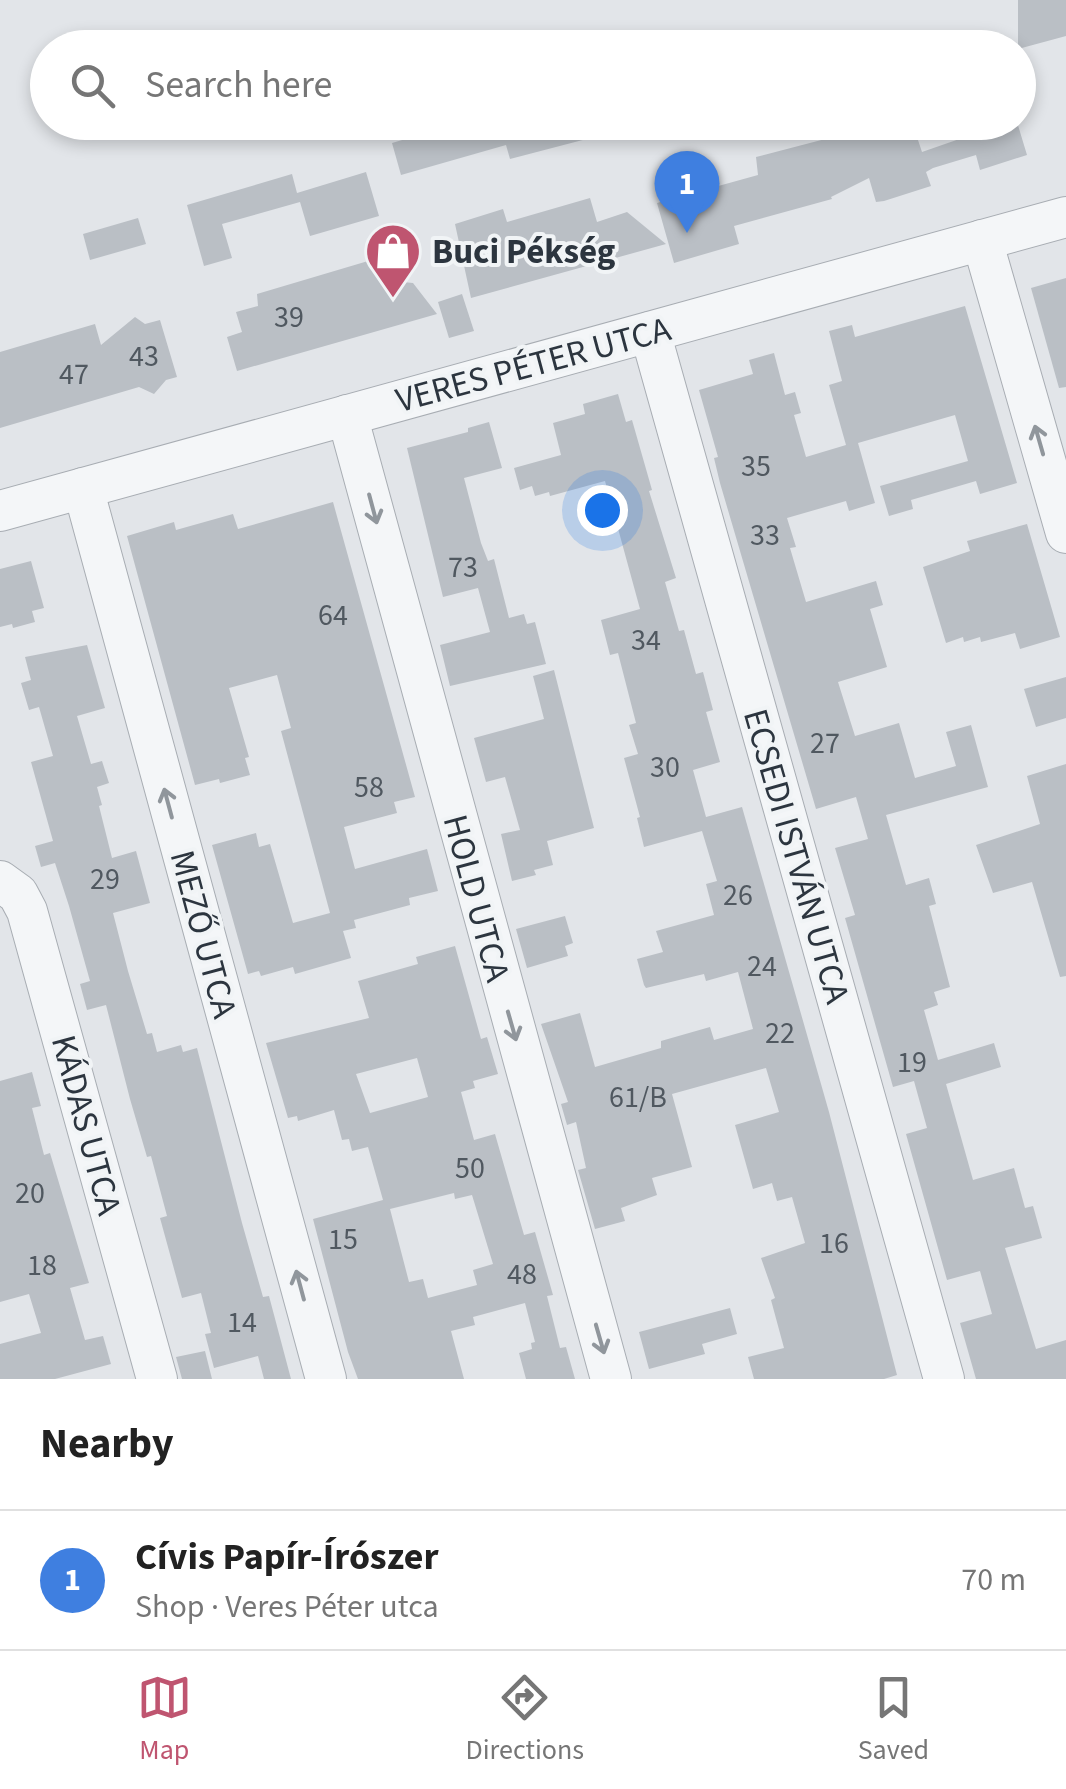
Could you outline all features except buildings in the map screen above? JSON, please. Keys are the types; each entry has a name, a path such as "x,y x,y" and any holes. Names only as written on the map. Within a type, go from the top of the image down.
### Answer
{"street":[{"name":"VERES PÉTER UTCA","path":"0,511 1066,217"},
{"path":"982,240 1066,534"},
{"name":"ECSEDI ISTVÁN UTCA","path":"650,332 944,1379"},
{"name":"HOLD UTCA","path":"347,415 611,1379"},
{"name":"MEZŐ UTCA","path":"83,488 326,1379"},
{"name":"KÁDAS UTCA","path":"0,881 18,894 29,916 157,1379"}],"place":[{"name":"Cívis Papír-Írószer","path":"687,233"},
{"name":"Buci Pékség","path":"393,300"}]}
